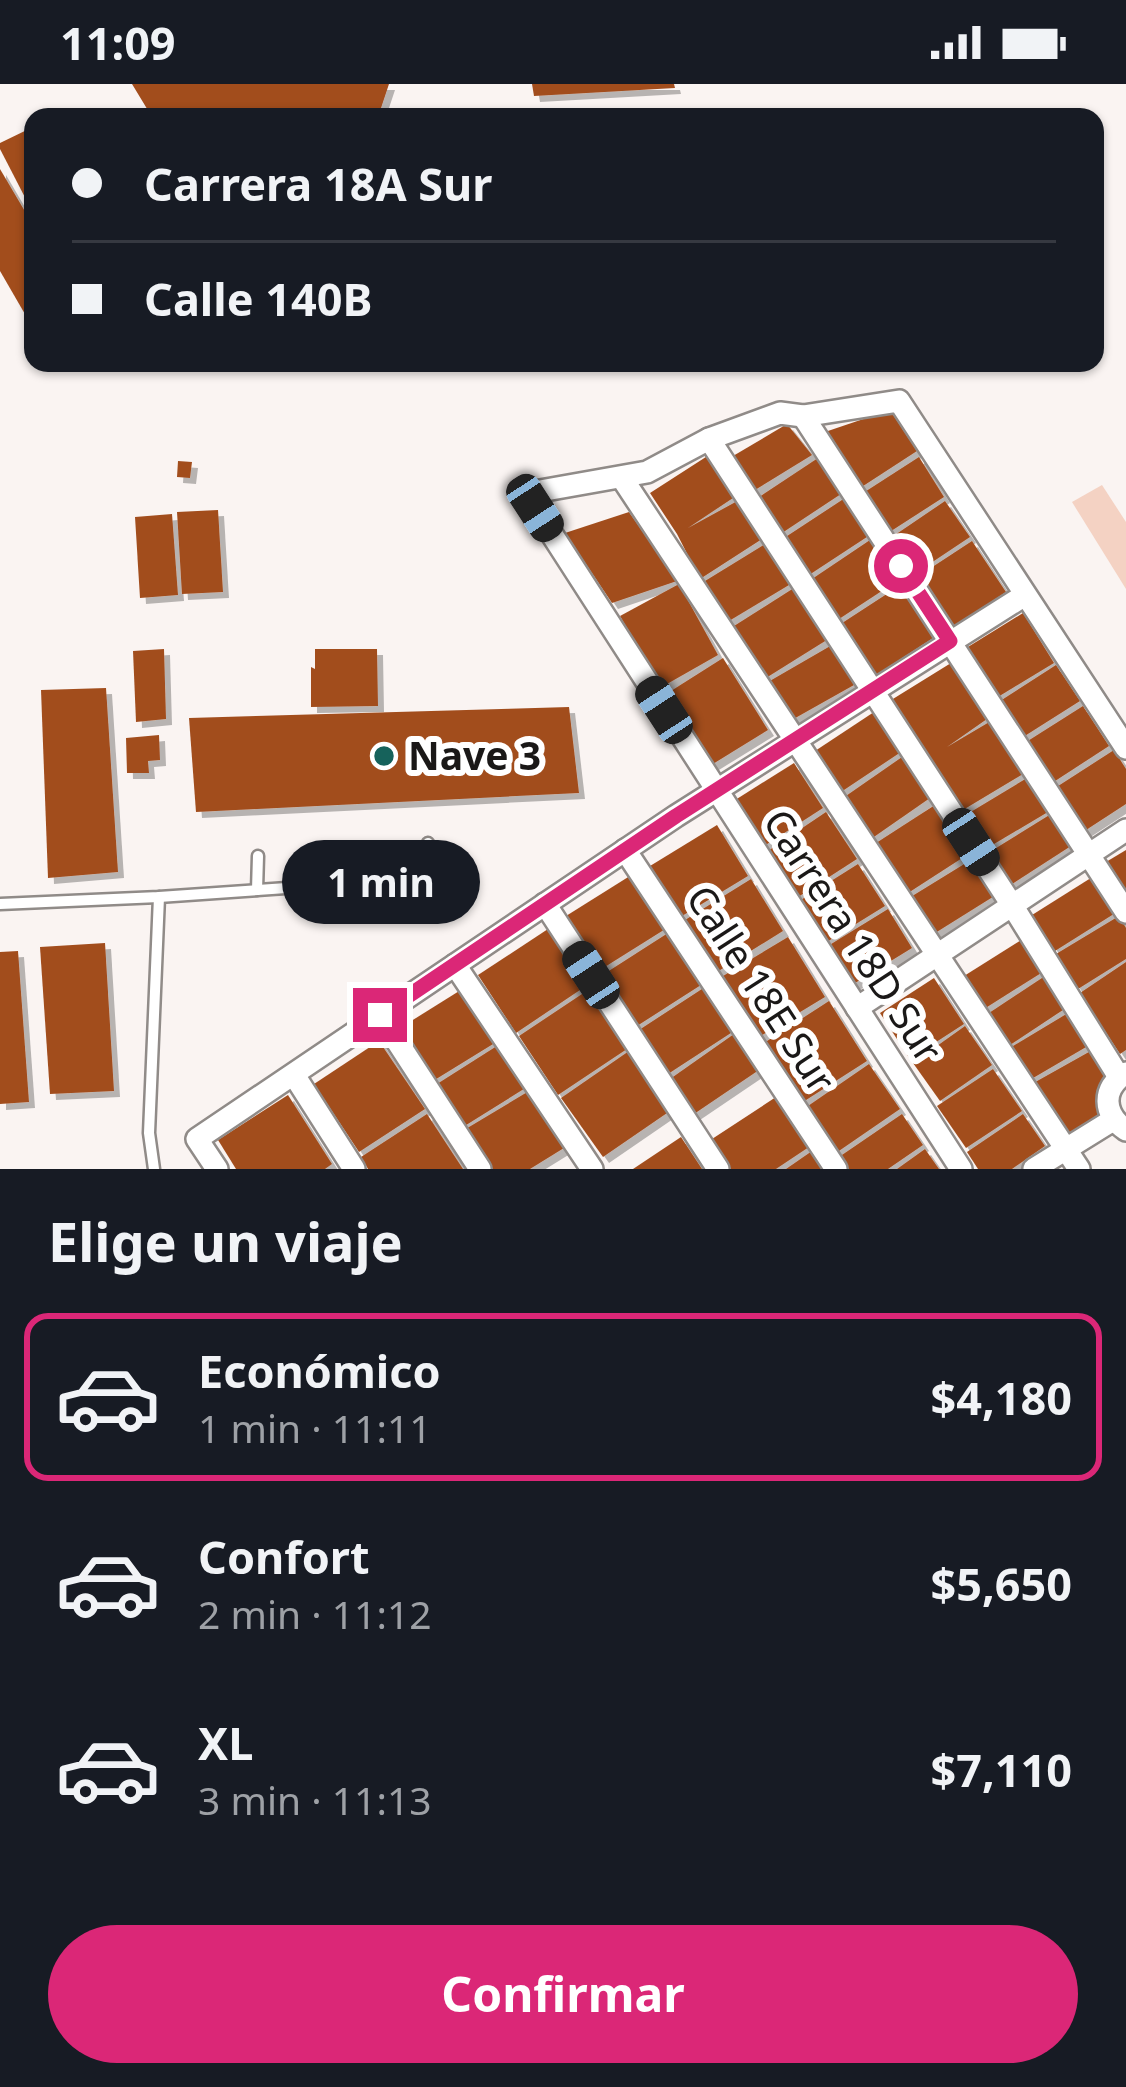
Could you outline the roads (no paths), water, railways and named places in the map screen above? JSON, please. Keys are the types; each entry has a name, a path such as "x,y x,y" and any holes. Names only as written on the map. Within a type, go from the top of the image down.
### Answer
{"street":[{"path":"1079,1169 622,478 647,472 709,439 780,413 803,416 899,401 1126,748"},
{"path":"803,416 1126,911"},
{"path":"709,439 1122,1075 1107,1097 1108,1109 1119,1125 1034,1169"},
{"name":"Carrera 18D Sur","path":"622,478 540,491 534,497 535,508 962,1169"},
{"path":"217,1169 196,1139 716,790 1025,595"},
{"path":"857,1008 1126,830"},
{"name":"Calle 18E Sur","path":"625,850 836,1169"},
{"path":"544,904 718,1169"},
{"path":"454,964 592,1169"},
{"path":"380,1015 480,1169"},
{"path":"294,1075 355,1169"}],"lane":[{"path":"0,904 430,878 428,843"},
{"path":"364,848 367,882"},
{"path":"313,850 313,886"},
{"path":"257,890 258,856"},
{"path":"154,1169 148,1133 159,897"}],"place":[{"name":"Nave 3","path":"384,756"}]}
